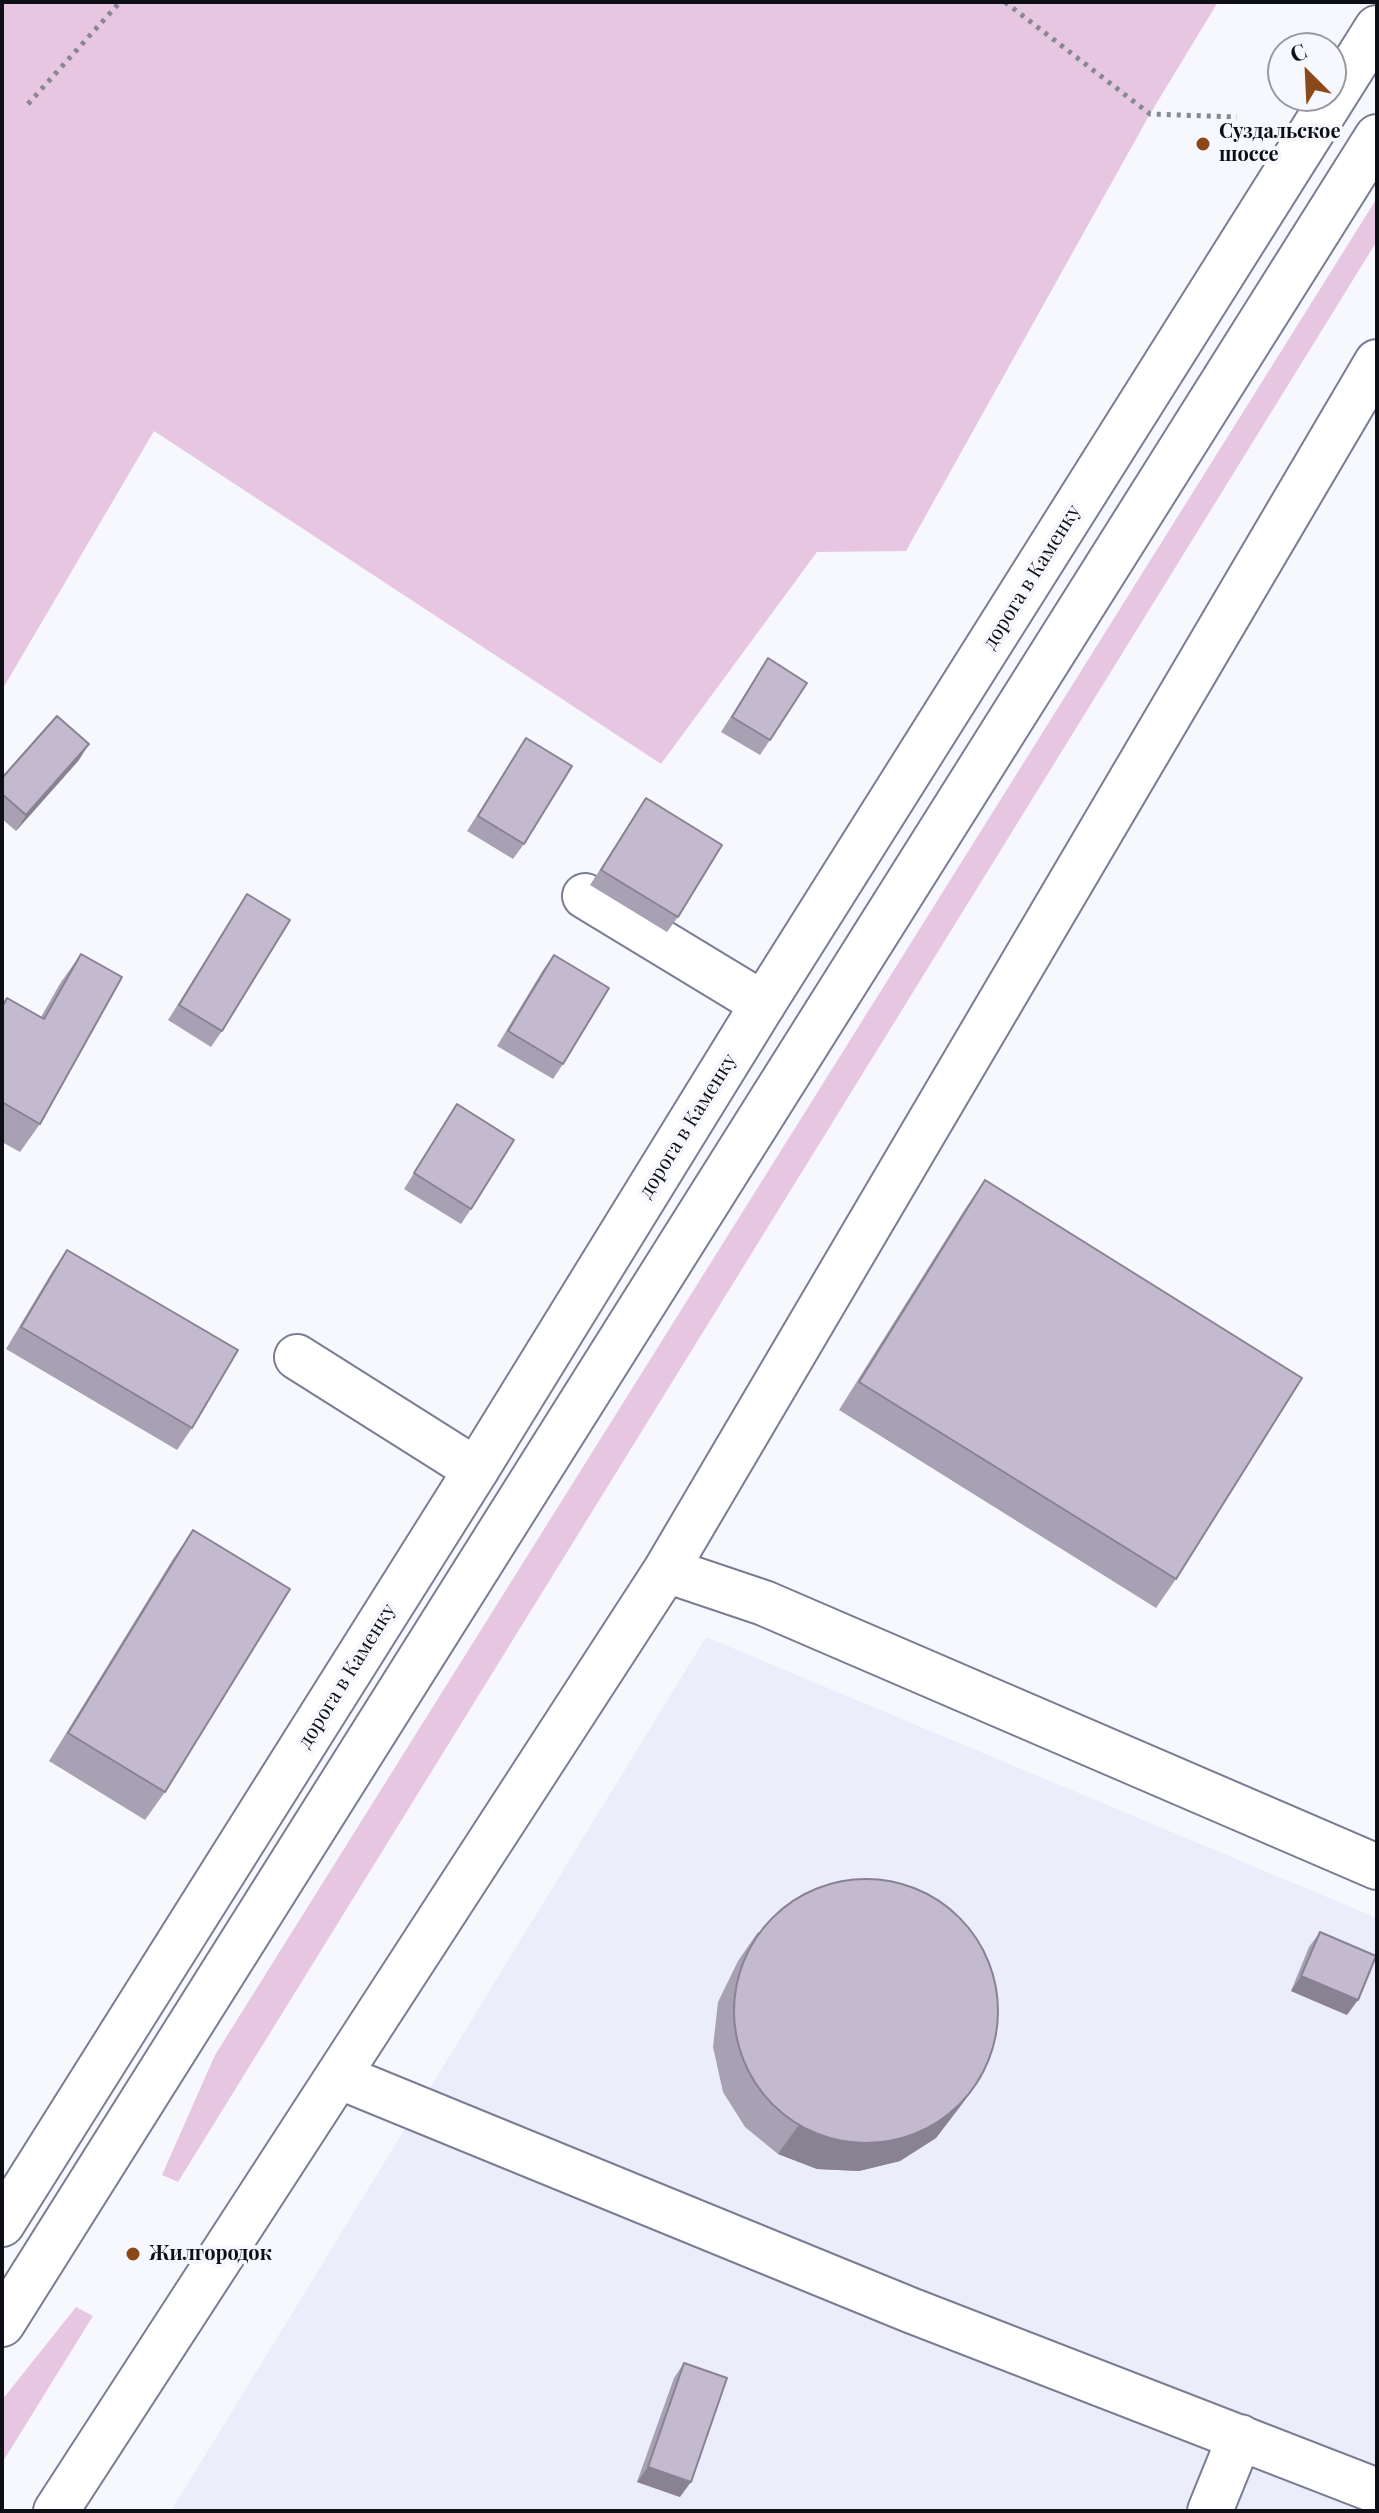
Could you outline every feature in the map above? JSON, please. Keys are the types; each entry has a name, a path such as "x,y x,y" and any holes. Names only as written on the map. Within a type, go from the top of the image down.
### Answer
{"main road":[{"name":"дорога в Каменку","path":"2,2224 476,1470 763,1004 1377,28"},
{"path":"2,2324 1377,137"},
{"path":"56,2511 666,1570 1377,362"},
{"path":"585,896 763,1004"},
{"path":"297,1357 476,1470"},
{"path":"666,1570 764,1603 1377,1867"},
{"path":"338,2076 910,2310 1377,2491"},
{"path":"1210,2511 1240,2437"}],"path":[{"path":"28,104 120,2"},
{"path":"1005,2 1150,114 1237,117"}],"shaded area":[{"path":"2,2 1218,2 1150,114 906,551 817,552 661,764 154,431 2,690"},
{"path":"1377,198 1377,241 178,2182 162,2175 215,2055"},
{"path":"706,1637 1377,1918 1377,2511 171,2511"},
{"path":"76,2307 93,2316 2,2463 2,2400"}],"building":[{"path":"768,658 807,683 770,740 732,717"},
{"path":"57,716 89,744 26,815 2,794 2,778"},
{"path":"526,738 572,766 524,844 478,816"},
{"path":"646,798 722,845 678,917 601,870"},
{"path":"247,894 290,920 222,1031 179,1005"},
{"path":"81,954 122,977 40,1124 2,1102 2,1007 7,998 44,1019"},
{"path":"554,955 609,988 563,1064 508,1031"},
{"path":"457,1104 514,1140 471,1209 414,1173"},
{"path":"985,1180 1302,1378 1176,1579 859,1382"},
{"path":"67,1250 238,1350 192,1428 21,1327"},
{"path":"193,1530 290,1589 165,1792 68,1733"},
{"path":"866,1879 917,1889 950,1909 968,1927 988,1960 998,2011 988,2062 968,2095 950,2113 917,2133 866,2143 815,2133 782,2113 764,2095 744,2062 734,2011 744,1960 764,1927 782,1909 815,1889"},
{"path":"1320,1932 1376,1956 1358,2000 1301,1976"},
{"path":"684,2363 727,2378 691,2482 648,2467"}],"place":[{"name":"Суздальское шоссе","path":"1203,144"},
{"name":"Жилгородок","path":"133,2254"}]}
